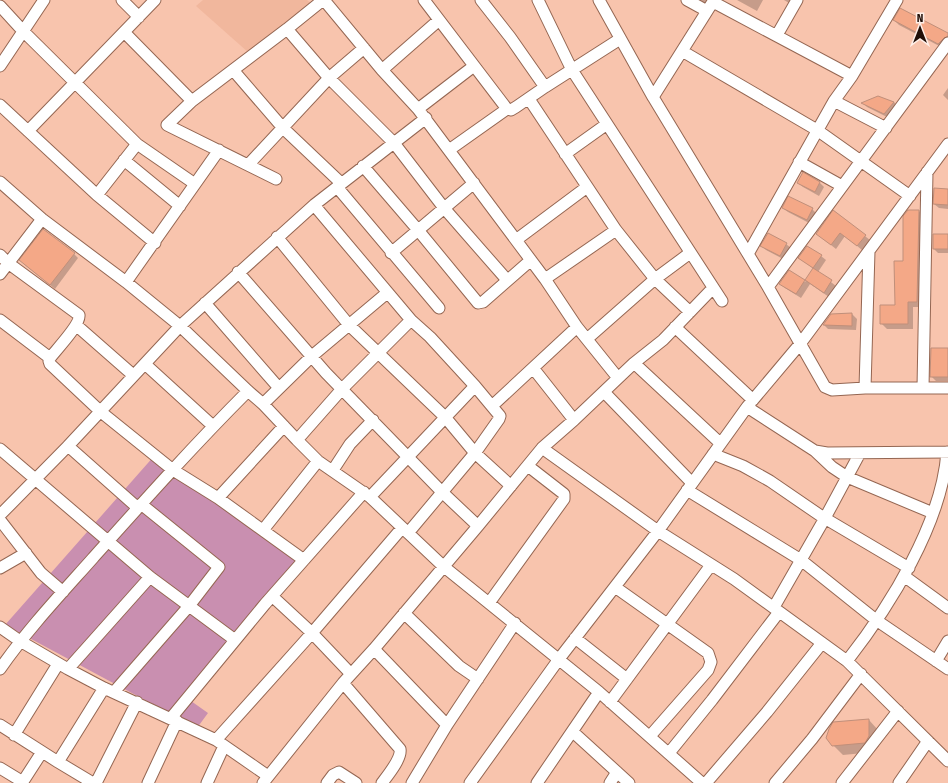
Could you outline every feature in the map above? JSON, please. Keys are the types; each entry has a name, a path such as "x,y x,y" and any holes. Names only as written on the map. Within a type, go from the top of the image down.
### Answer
{"street":[{"path":"0,66 44,0"},
{"path":"122,0 139,17"},
{"path":"28,131 155,0"},
{"path":"424,0 507,109"},
{"path":"481,0 510,37 545,87"},
{"path":"539,0 572,70 722,301"},
{"path":"599,0 653,97 768,287 824,387 832,390 865,388 948,388"},
{"path":"687,0 711,4 777,35 852,76"},
{"path":"777,35 798,0"},
{"path":"748,254 834,101 852,76 897,0"},
{"path":"276,179 167,125 192,101 287,29 320,1 426,118 545,279 577,328 618,378"},
{"path":"653,97 711,4"},
{"path":"0,6 23,31 137,144 195,184"},
{"path":"382,70 439,20"},
{"path":"287,29 329,78 394,143 444,208 507,280"},
{"path":"124,32 192,101"},
{"path":"449,150 507,109 511,110 529,99 545,87 620,39"},
{"path":"768,287 948,43"},
{"path":"248,165 329,78 364,48"},
{"path":"682,51 817,130 860,162 910,196"},
{"path":"418,108 474,66"},
{"path":"233,70 283,128 339,185 391,253 439,308"},
{"path":"529,99 616,230 655,279 690,312"},
{"path":"834,101 886,128"},
{"path":"0,105 97,195 155,243"},
{"path":"0,515 101,412 180,326 238,272 314,205 426,118"},
{"path":"565,154 607,124"},
{"path":"97,195 137,144"},
{"path":"470,783 559,659 658,531 720,443 750,403 800,344 927,172 944,155 948,144"},
{"path":"126,282 155,243 219,150"},
{"path":"124,160 180,206"},
{"path":"799,162 842,186"},
{"path":"363,166 478,303 483,302 531,260"},
{"path":"923,388 927,172"},
{"path":"0,182 42,219 126,282 180,326 263,404 318,460 367,494 443,566 599,692 669,752 702,783"},
{"path":"391,253 474,183"},
{"path":"516,240 587,187"},
{"path":"207,783 220,743 312,633 405,530 442,492 475,453 500,416 430,337 411,320 314,205"},
{"path":"0,274 4,259 42,219"},
{"path":"545,279 616,230"},
{"path":"277,238 349,325 445,417 475,453 511,486"},
{"path":"865,388 869,251"},
{"path":"587,339 655,279 690,253"},
{"path":"4,259 79,314 80,318 76,325 50,358 50,364 101,412 173,470 218,498 304,560"},
{"path":"238,272 342,389 442,492 478,526"},
{"path":"0,627 20,641 63,666 109,690 137,702 220,743 266,779 343,683 478,526 542,448 634,363 663,340 713,288"},
{"path":"263,404 312,356 387,292"},
{"path":"205,303 279,388"},
{"path":"0,320 50,358"},
{"path":"297,440 342,389 411,320"},
{"path":"76,325 134,376"},
{"path":"675,327 750,403 815,451 832,467 848,477 933,513"},
{"path":"492,406 577,328"},
{"path":"634,363 720,443"},
{"path":"145,364 213,426"},
{"path":"533,368 574,420"},
{"path":"148,783 174,720 235,640 304,560 367,494 408,456 475,386"},
{"path":"0,669 20,641 139,506 213,426 248,391"},
{"path":"604,392 690,486 801,560 876,620 948,669"},
{"path":"333,470 350,444 373,420"},
{"path":"218,498 284,426"},
{"path":"58,762 109,690 189,606 219,567 139,506 68,446"},
{"path":"542,448 658,531 776,609 847,661 948,761"},
{"path":"0,449 107,542 150,577 235,640"},
{"path":"815,451 827,453 947,452 941,489 933,513 906,572 876,620 847,661"},
{"path":"669,752 712,700 776,609 801,560 860,453"},
{"path":"713,454 743,466 770,481 906,572 948,608"},
{"path":"263,530 318,460"},
{"path":"489,603 564,499 564,494 528,466"},
{"path":"0,520 4,533 26,553 41,573 63,592"},
{"path":"0,568 26,553"},
{"path":"610,702 711,565"},
{"path":"14,735 63,666 150,577"},
{"path":"615,587 708,654 712,662 708,670 650,736"},
{"path":"272,596 312,633 351,674"},
{"path":"404,613 459,666 478,679"},
{"path":"412,783 447,725 515,624"},
{"path":"575,638 627,680"},
{"path":"936,661 948,641"},
{"path":"706,783 767,712 822,643"},
{"path":"374,648 447,725"},
{"path":"775,783 812,739 861,674"},
{"path":"343,683 400,749 401,753 382,783"},
{"path":"538,783 599,692"},
{"path":"0,725 58,762 95,783 137,702"},
{"path":"842,783 898,711"},
{"path":"573,732 629,783"},
{"path":"899,783 928,741"},
{"path":"0,768 23,782 42,752"},
{"path":"328,783 333,775 339,772 356,783"},
{"path":"610,783 617,772"}],"shaded area":[{"path":"203,0 307,0 312,4 249,53 196,6"},
{"path":"155,455 303,560 191,701 208,713 197,728 5,625"}],"building":[{"path":"900,8 948,33 948,36 938,44 893,20"},
{"path":"878,96 894,102 884,114 861,103"},
{"path":"803,172 820,182 815,192 797,183"},
{"path":"934,188 948,189 948,205 933,204"},
{"path":"788,196 813,208 807,220 782,208"},
{"path":"833,210 866,235 857,246 840,233 831,245 816,234"},
{"path":"908,210 919,210 917,302 908,302 908,324 880,324 880,305 895,305 894,261 903,261 903,216"},
{"path":"43,229 75,253 50,285 19,260"},
{"path":"768,233 787,243 780,256 760,246"},
{"path":"933,234 948,234 948,249 933,249"},
{"path":"807,246 822,255 813,268 798,258"},
{"path":"813,268 832,280 824,293 805,280"},
{"path":"789,270 805,280 796,294 779,284"},
{"path":"852,313 852,326 823,325 831,314"},
{"path":"931,348 948,348 948,377 930,377"},
{"path":"869,719 869,736 865,743 832,746 826,738 833,722"}]}
